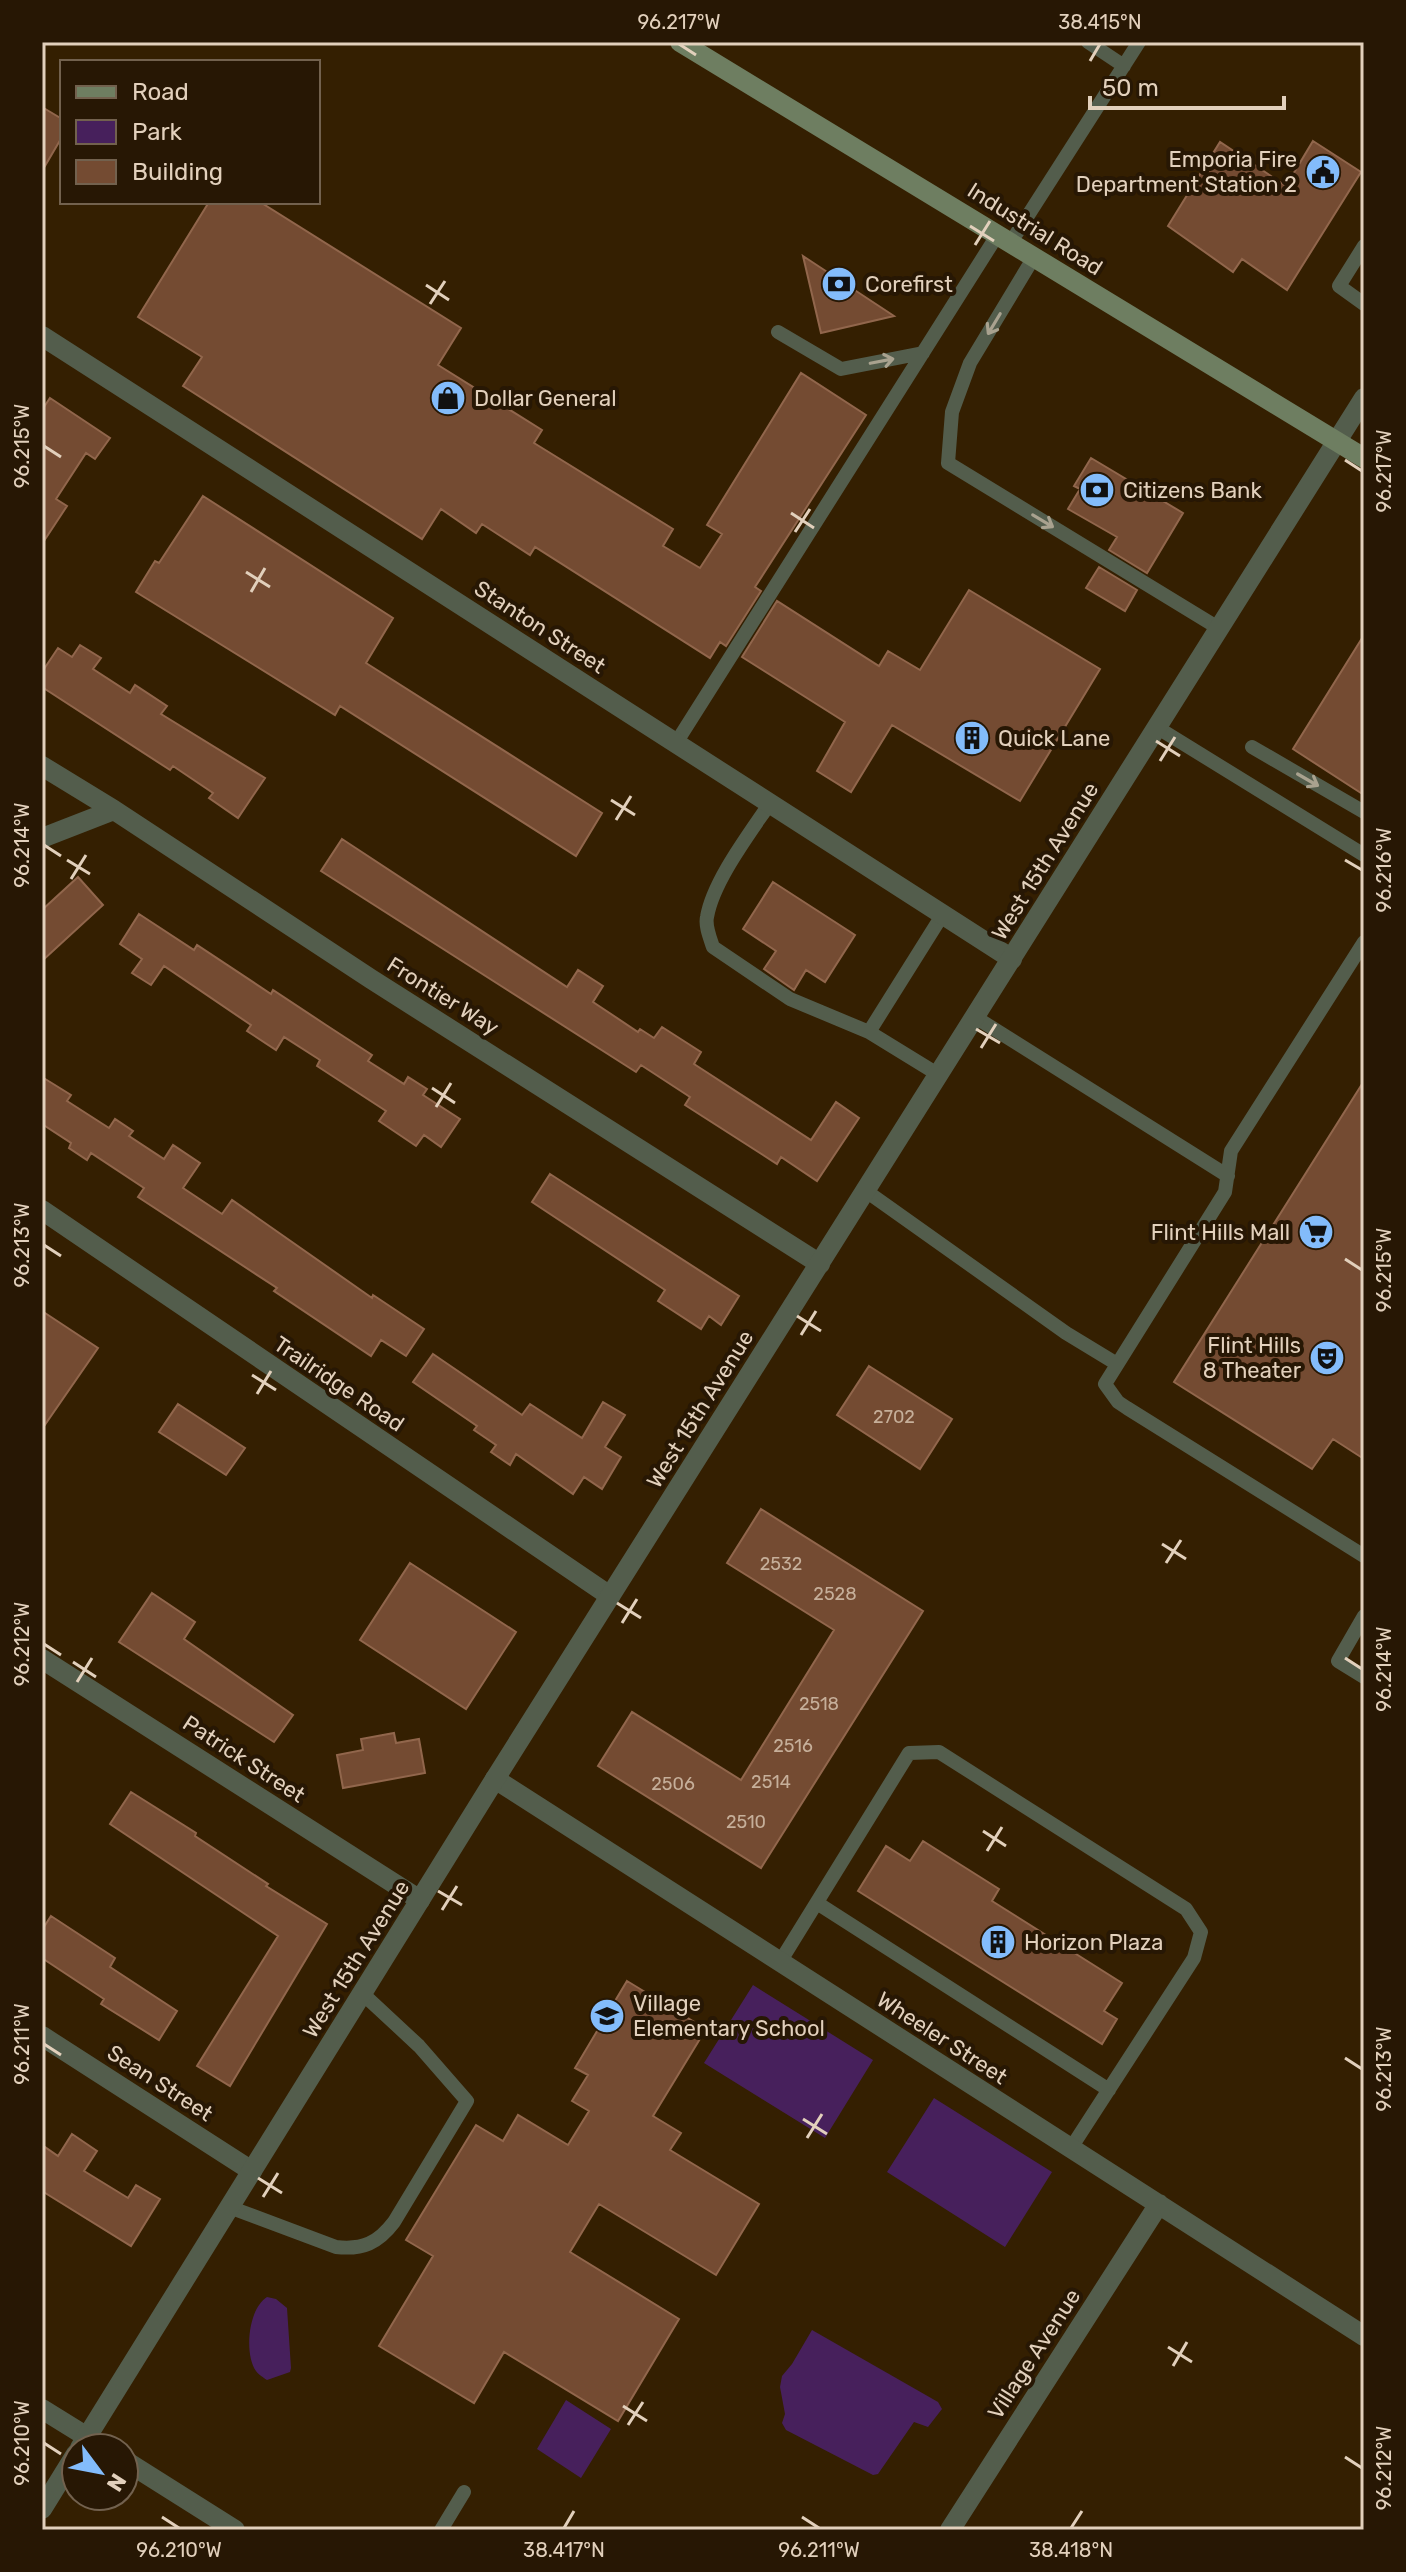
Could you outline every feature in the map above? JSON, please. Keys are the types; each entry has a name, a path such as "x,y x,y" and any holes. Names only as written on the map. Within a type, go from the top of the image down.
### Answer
{"main road":[{"name":"Industrial Road","path":"680,42 1364,458"}],"street":[{"name":"Stanton Street","path":"42,336 1012,959"},
{"name":"West 15th Avenue","path":"90,2432 495,1779 1364,398"},
{"name":"Frontier Way","path":"42,766 820,1264"},
{"path":"42,838 114,810"},
{"name":"Trailridge Road","path":"42,1210 610,1596"},
{"name":"Patrick Street","path":"42,1659 420,1900"},
{"name":"Wheeler Street","path":"495,1779 1364,2336"},
{"name":"Sean Street","path":"42,2036 252,2171"},
{"name":"Village Avenue","path":"950,2530 1159,2204"},
{"path":"42,2409 71,2432"},
{"path":"140,2470 235,2530"},
{"path":"42,2509 60,2480"}],"lane":[{"path":"1088,42 1124,66"},
{"path":"676,743 923,353 1139,42"},
{"path":"1364,246 1339,286 1364,304"},
{"path":"1034,257 970,363 952,412 948,463 1220,629"},
{"path":"778,332 841,369 923,353"},
{"path":"1158,728 1364,855"},
{"path":"1252,747 1364,812"},
{"path":"770,803 733,860 711,902 706,920 713,947 790,999 869,1032 939,1075"},
{"path":"869,1032 943,914"},
{"path":"1364,942 1231,1151 1225,1192 1105,1384 1118,1402 1364,1556"},
{"path":"975,1017 1228,1176"},
{"path":"866,1191 1066,1333 1117,1364"},
{"path":"1364,1616 1338,1661 1364,1677"},
{"path":"780,1962 909,1753 939,1752 1186,1909 1201,1932 1194,1958 1071,2148"},
{"path":"817,1903 1109,2090"},
{"path":"229,2207 336,2247 354,2249 369,2245 383,2236 394,2222 467,2101 419,2046 363,1994"},
{"path":"441,2530 464,2492"}],"green space":[{"path":"753,1985 873,2060 825,2138 704,2063"},
{"path":"934,2098 1052,2172 1005,2247 887,2172"},
{"path":"267,2297 276,2299 287,2308 291,2368 290,2372 267,2380 252,2363 249,2343 252,2321"},
{"path":"812,2330 938,2402 942,2409 928,2427 914,2422 878,2474 873,2475 786,2430 782,2423 785,2414 780,2387 782,2376"},
{"path":"566,2400 611,2429 581,2478 537,2449"}],"building":[{"path":"42,107 60,118 60,140 42,171"},
{"path":"1313,141 1361,172 1287,290 1242,259 1233,272 1168,226 1220,142 1286,186"},
{"path":"208,204 263,204 461,328 438,365 542,430 534,443 673,529 663,546 700,568 722,534 707,525 801,373 866,415 755,587 761,591 726,646 720,642 710,658 535,547 530,555 482,524 476,533 441,509 422,539 183,386 202,357 138,317"},
{"path":"803,256 894,316 821,333"},
{"path":"50,398 110,438 95,459 86,453 56,499 67,506 42,544 42,410"},
{"path":"1091,458 1183,513 1147,573 1109,550 1117,537 1068,509 1080,489 1074,486"},
{"path":"203,496 393,618 366,663 602,813 576,856 340,706 335,715 136,592"},
{"path":"1099,567 1137,590 1125,611 1086,588"},
{"path":"969,590 1100,669 1020,801 892,725 851,792 817,771 845,722 742,657 777,601 879,666 888,651 920,670"},
{"path":"1364,635 1364,795 1293,749"},
{"path":"80,645 101,658 93,669 130,693 135,685 167,706 161,714 265,778 238,818 209,798 213,793 173,766 170,770 42,687 42,672 58,648 72,657"},
{"path":"342,839 567,987 578,970 603,986 593,1002 638,1032 640,1029 654,1038 662,1027 701,1052 694,1064 811,1140 836,1102 859,1118 817,1181 781,1157 777,1164 685,1105 690,1097 641,1065 636,1072 321,871"},
{"path":"78,877 103,905 42,961 42,910"},
{"path":"773,882 855,935 825,982 806,970 794,990 764,969 776,951 743,929"},
{"path":"139,914 194,950 197,945 271,994 273,990 372,1055 368,1061 404,1084 408,1077 427,1089 423,1095 460,1119 441,1147 424,1135 416,1146 379,1121 386,1111 317,1066 320,1060 284,1037 276,1050 247,1031 251,1025 164,966 151,985 132,973 142,959 120,944"},
{"path":"42,1077 71,1095 67,1101 109,1128 115,1119 133,1131 129,1136 164,1159 173,1145 200,1163 183,1188 222,1214 232,1200 372,1298 373,1295 424,1329 406,1356 381,1340 371,1356 274,1291 277,1288 138,1197 144,1188 91,1153 87,1160 69,1148 71,1143 42,1124"},
{"name":"Flint Hills Mall","path":"1364,1081 1364,1459 1333,1439 1312,1469 1174,1382"},
{"path":"550,1174 739,1296 721,1325 709,1316 701,1329 658,1301 665,1290 532,1202"},
{"path":"42,1311 98,1348 42,1429"},
{"path":"433,1354 522,1415 530,1404 582,1438 603,1402 625,1415 605,1447 621,1457 602,1489 584,1477 573,1494 516,1454 510,1465 491,1452 496,1445 474,1430 477,1426 413,1382"},
{"path":"869,1366 952,1419 920,1469 837,1415"},
{"path":"178,1404 245,1448 226,1475 159,1432"},
{"path":"761,1509 923,1611 761,1868 598,1766 632,1712 741,1780 834,1630 727,1563"},
{"path":"410,1563 516,1632 466,1709 360,1640"},
{"path":"152,1593 195,1622 184,1639 293,1715 274,1742 119,1642"},
{"path":"394,1733 396,1743 419,1739 425,1773 343,1788 337,1755 363,1750 361,1739"},
{"path":"131,1792 196,1833 195,1836 268,1884 266,1886 327,1924 230,2086 197,2066 278,1936 110,1824"},
{"name":"Horizon Plaza","path":"923,1841 999,1889 992,1901 1122,1983 1104,2011 1117,2019 1102,2044 858,1891 886,1846 910,1861"},
{"path":"51,1916 115,1958 110,1967 177,2011 159,2040 101,2004 104,1999 42,1958 42,1930"},
{"path":"627,1981 706,2029 653,2116 681,2133 670,2150 759,2204 716,2275 599,2204 570,2252 679,2319 618,2421 504,2352 474,2403 379,2346 433,2256 406,2240 476,2125 503,2141 518,2115 568,2145 589,2111 572,2101 588,2075 575,2068"},
{"path":"72,2134 97,2151 84,2171 128,2198 136,2185 160,2199 131,2246 42,2191 42,2145 58,2156"}],"place":[{"name":"Emporia Fire Department Station 2","path":"1323,172"},
{"name":"Corefirst","path":"839,284"},
{"name":"Dollar General","path":"448,398"},
{"name":"Citizens Bank","path":"1097,490"},
{"name":"Quick Lane","path":"972,738"},
{"name":"Flint Hills Mall","path":"1316,1232"},
{"name":"Flint Hills 8 Theater","path":"1327,1358"},
{"name":"Horizon Plaza","path":"998,1942"},
{"name":"Village Elementary School","path":"607,2016"}]}
